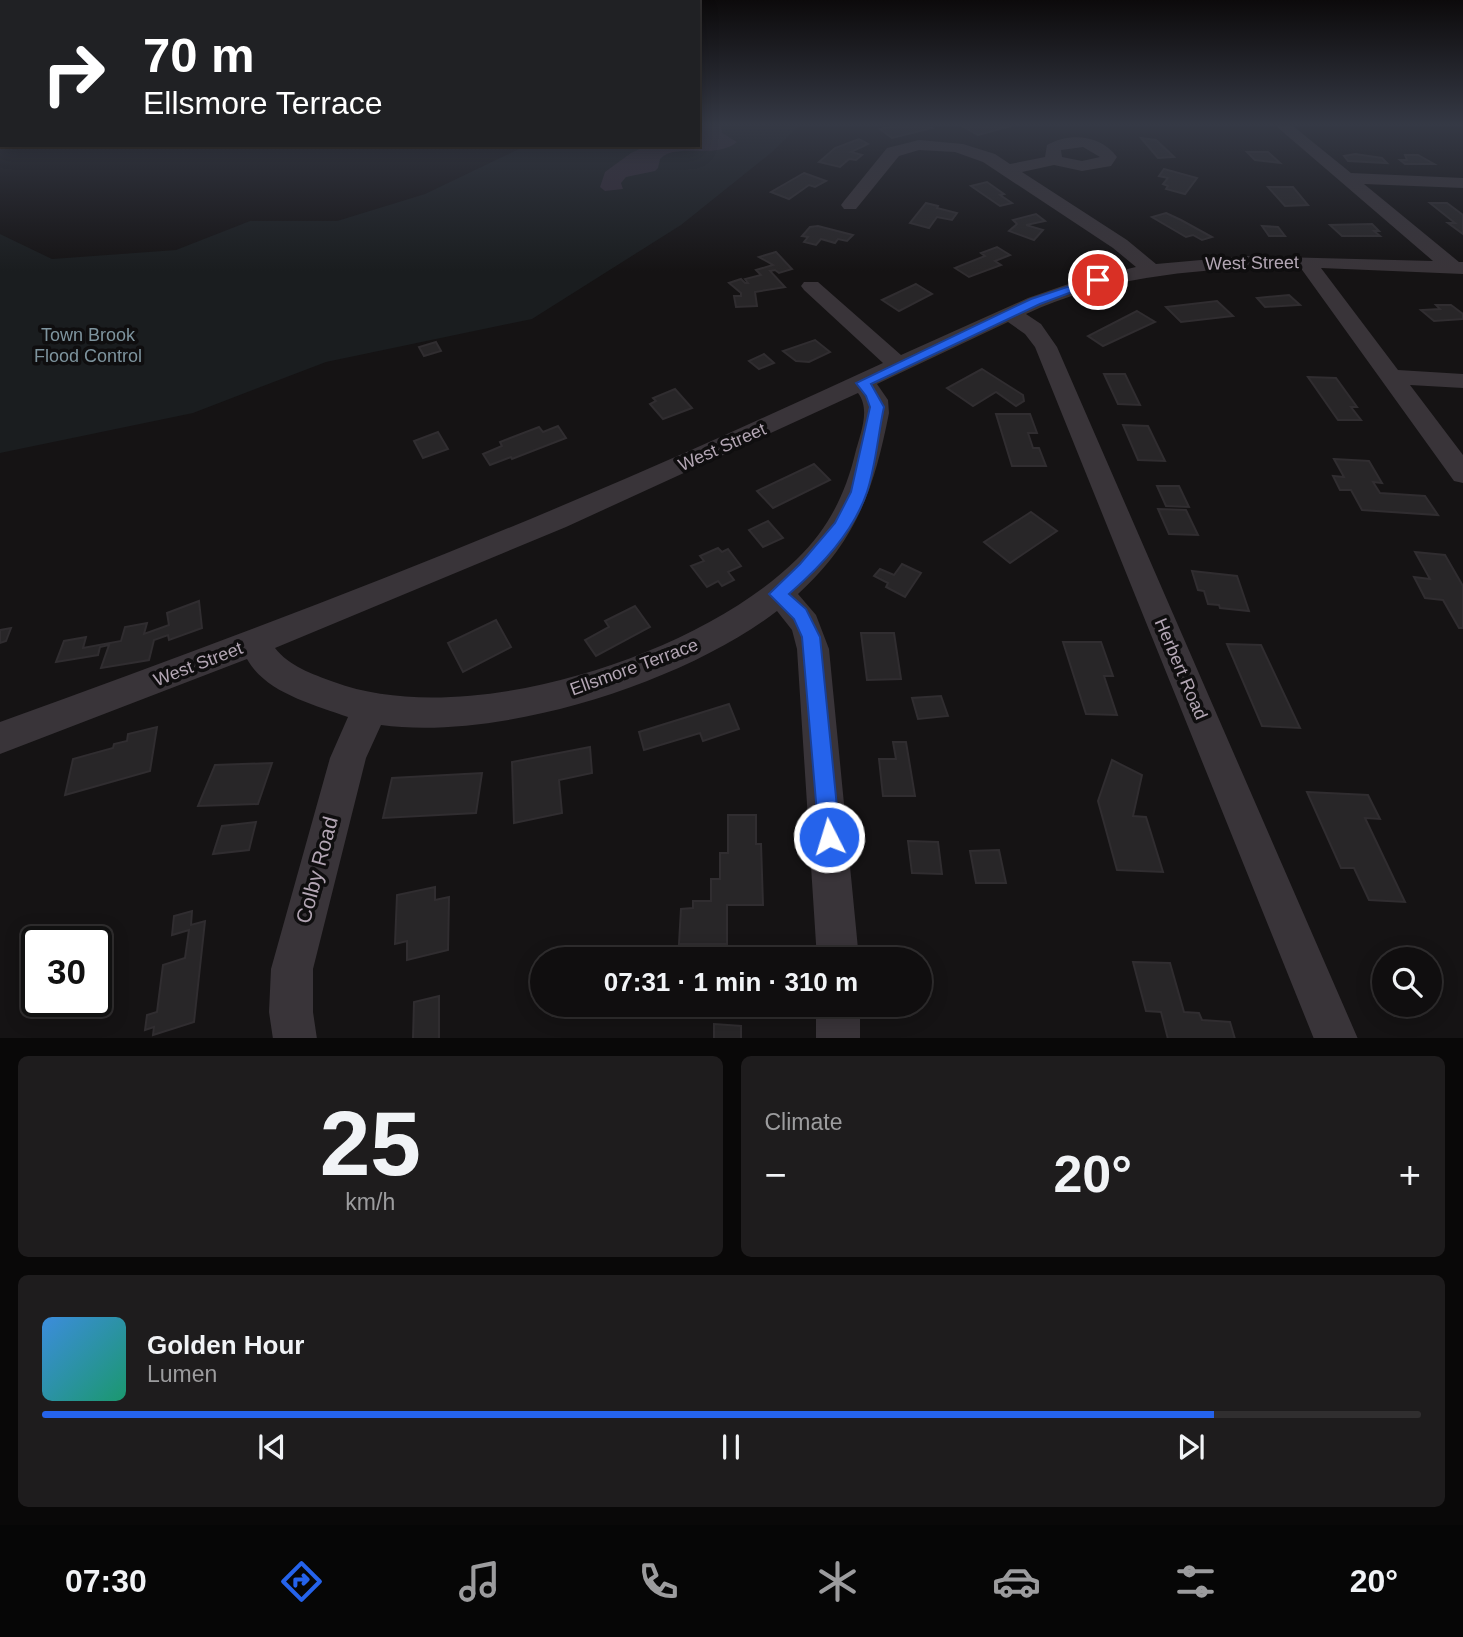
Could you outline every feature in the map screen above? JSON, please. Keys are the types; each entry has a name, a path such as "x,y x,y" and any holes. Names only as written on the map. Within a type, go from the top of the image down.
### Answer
{"street":[{"path":"850,205 874,174"},
{"path":"1016,174 1120,244 1149,268"},
{"path":"1344,174 1458,268"},
{"path":"1348,178 1463,183"},
{"path":"1306,262 1463,474"},
{"name":"West Street","path":"0,738 256,641 624,491 900,366 1009,313 1084,284 1149,268 1211,263 1306,262 1458,268"},
{"path":"811,286 900,366"},
{"name":"Herbert Road","path":"1009,313 1033,329 1046,347 1336,1038"},
{"path":"1393,377 1463,381"},
{"name":"Ellsmore Terrace","path":"256,641 263,660 279,674 331,697 372,709 446,715 526,704 618,676 680,653 732,626 778,594 806,569 842,526 859,492 877,407 873,394 863,383"},
{"path":"778,594 800,614 811,637 837,947"},
{"name":"Colby Road","path":"295,1038 290,991 297,944 348,758 357,733 372,709"},
{"path":"838,1017 838,1038"}],"green space":[{"name":"Town Brook Flood Control","path":"466,174 744,174 681,225 532,319 326,362 193,413 0,453 0,234 52,259 176,250 250,221 337,221 425,194"}],"shaded area":[{"path":"604,174 638,174 626,177 621,183 623,189 605,191 600,187"}],"building":[{"path":"801,174 826,181 815,187 809,185 789,199 771,192"},
{"path":"1184,174 1197,178 1185,194 1166,189 1168,186 1163,184 1168,178 1159,176"},
{"path":"987,182 1012,203 1000,206 971,186"},
{"path":"1268,187 1293,187 1308,205 1285,206"},
{"path":"926,203 957,213 952,220 937,217 929,228 910,223"},
{"path":"1430,203 1447,203 1463,215 1463,234 1448,223 1455,223"},
{"path":"1166,213 1212,237 1202,240 1193,235 1186,237 1152,217"},
{"path":"1036,214 1045,221 1026,225 1043,230 1034,240 1009,231 1017,224 1013,220"},
{"path":"1372,224 1379,231 1374,231 1380,236 1342,236 1330,225"},
{"path":"818,226 853,235 847,241 838,239 835,243 821,239 816,245 804,242 808,237 802,236 810,227"},
{"path":"1262,226 1278,227 1285,236 1269,236"},
{"path":"997,247 1010,255 995,261 1001,265 969,277 955,268 985,256 981,253"},
{"path":"776,252 792,269 779,273 770,271 785,287 755,292 757,306 736,307 734,296 741,296 741,293 729,283 741,279 748,283 745,279 761,275 756,270 773,265 759,257"},
{"path":"916,284 932,294 899,311 882,300"},
{"path":"1289,295 1300,305 1265,307 1257,298"},
{"path":"1217,301 1233,316 1181,322 1166,307"},
{"path":"1436,305 1451,305 1463,314 1463,319 1434,321 1421,310 1440,309"},
{"path":"1137,311 1155,322 1103,346 1088,336"},
{"path":"815,340 830,352 809,362 796,361 783,351"},
{"path":"436,342 441,351 424,356 419,347"},
{"path":"764,354 774,363 759,369 749,361"},
{"path":"982,369 1023,395 1024,401 1016,406 996,392 973,406 947,388"},
{"path":"1104,374 1125,374 1140,405 1118,404"},
{"path":"1308,377 1336,378 1357,407 1351,407 1361,420 1338,420"},
{"path":"675,389 692,408 663,419 650,404 656,401 653,398"},
{"path":"996,414 1030,414 1037,433 1028,433 1033,448 1039,448 1046,466 1012,466"},
{"path":"1123,425 1148,426 1165,461 1138,460"},
{"path":"558,426 566,438 512,459 511,457 490,465 483,454 502,446 500,442 539,427 543,432"},
{"path":"438,432 448,449 423,458 414,441"},
{"path":"1334,459 1369,461 1382,483 1373,482 1380,493 1425,496 1438,515 1362,510 1351,490 1340,490 1333,476 1344,477"},
{"path":"814,464 830,480 773,508 757,491"},
{"path":"1157,486 1179,486 1189,507 1166,506"},
{"path":"1158,509 1186,510 1198,535 1169,534"},
{"path":"1031,512 1057,531 1010,563 984,542"},
{"path":"768,521 783,538 763,547 749,530"},
{"path":"718,548 722,552 728,549 741,566 728,572 734,580 722,586 718,581 707,587 691,566 704,561 700,556"},
{"path":"1415,552 1445,555 1463,586 1463,628 1459,628 1443,600 1425,598 1414,577 1430,579"},
{"path":"902,564 921,573 905,597 886,587 888,583 874,576 880,569 894,575"},
{"path":"1192,571 1237,576 1249,611 1208,604 1204,591 1198,590"},
{"path":"199,601 202,628 169,640 168,635 154,640 149,660 101,668 109,645 100,647 98,655 56,662 64,641 86,637 83,648 121,641 125,627 147,623 144,634 169,625 167,613"},
{"path":"635,606 650,627 596,656 585,640 609,627 605,621"},
{"path":"496,620 511,647 463,672 448,643"},
{"path":"11,628 6,641 0,643 0,630"},
{"path":"861,633 894,633 901,679 867,680"},
{"path":"1063,642 1101,642 1113,676 1104,676 1117,715 1086,714"},
{"path":"1227,644 1261,645 1300,728 1262,726"},
{"path":"941,696 948,716 918,719 912,698"},
{"path":"729,704 739,729 703,741 700,733 644,750 639,732"},
{"path":"157,727 150,771 65,795 73,759 113,748 114,744 127,741 128,734"},
{"path":"893,742 906,742 915,796 883,796 879,759 896,759"},
{"path":"590,747 592,773 559,780 562,813 514,823 512,762"},
{"path":"1112,760 1142,775 1133,816 1146,817 1163,872 1117,870 1098,801"},
{"path":"272,763 258,804 198,806 215,765"},
{"path":"482,773 476,813 383,818 392,778"},
{"path":"1307,792 1368,795 1380,819 1365,818 1405,902 1369,900 1354,868 1341,868"},
{"path":"728,815 756,815 756,844 761,844 763,905 727,905 727,944 679,944 681,909 693,908 693,901 711,901 711,879 720,879 720,853 728,853"},
{"path":"256,822 249,850 213,854 222,826"},
{"path":"908,841 938,842 942,874 912,873"},
{"path":"999,850 1006,883 976,883 970,851"},
{"path":"435,887 435,900 449,897 448,950 407,960 407,941 395,944 397,895"},
{"path":"192,911 191,925 205,921 194,1022 153,1035 154,1027 145,1030 147,1015 157,1012 163,965 185,958 189,930 172,935 174,916"},
{"path":"1133,962 1170,963 1184,1012 1199,1013 1202,1020 1230,1022 1235,1038 1168,1038 1161,1012 1146,1011"},
{"path":"439,996 439,1038 413,1038 414,1002"},
{"path":"714,1024 741,1026 741,1038 714,1038"}],"route":[{"path":"829,837 811,637 800,614 778,594 806,569 830,542 855,502 877,413 876,400 863,383 1009,313 1098,280"}]}
